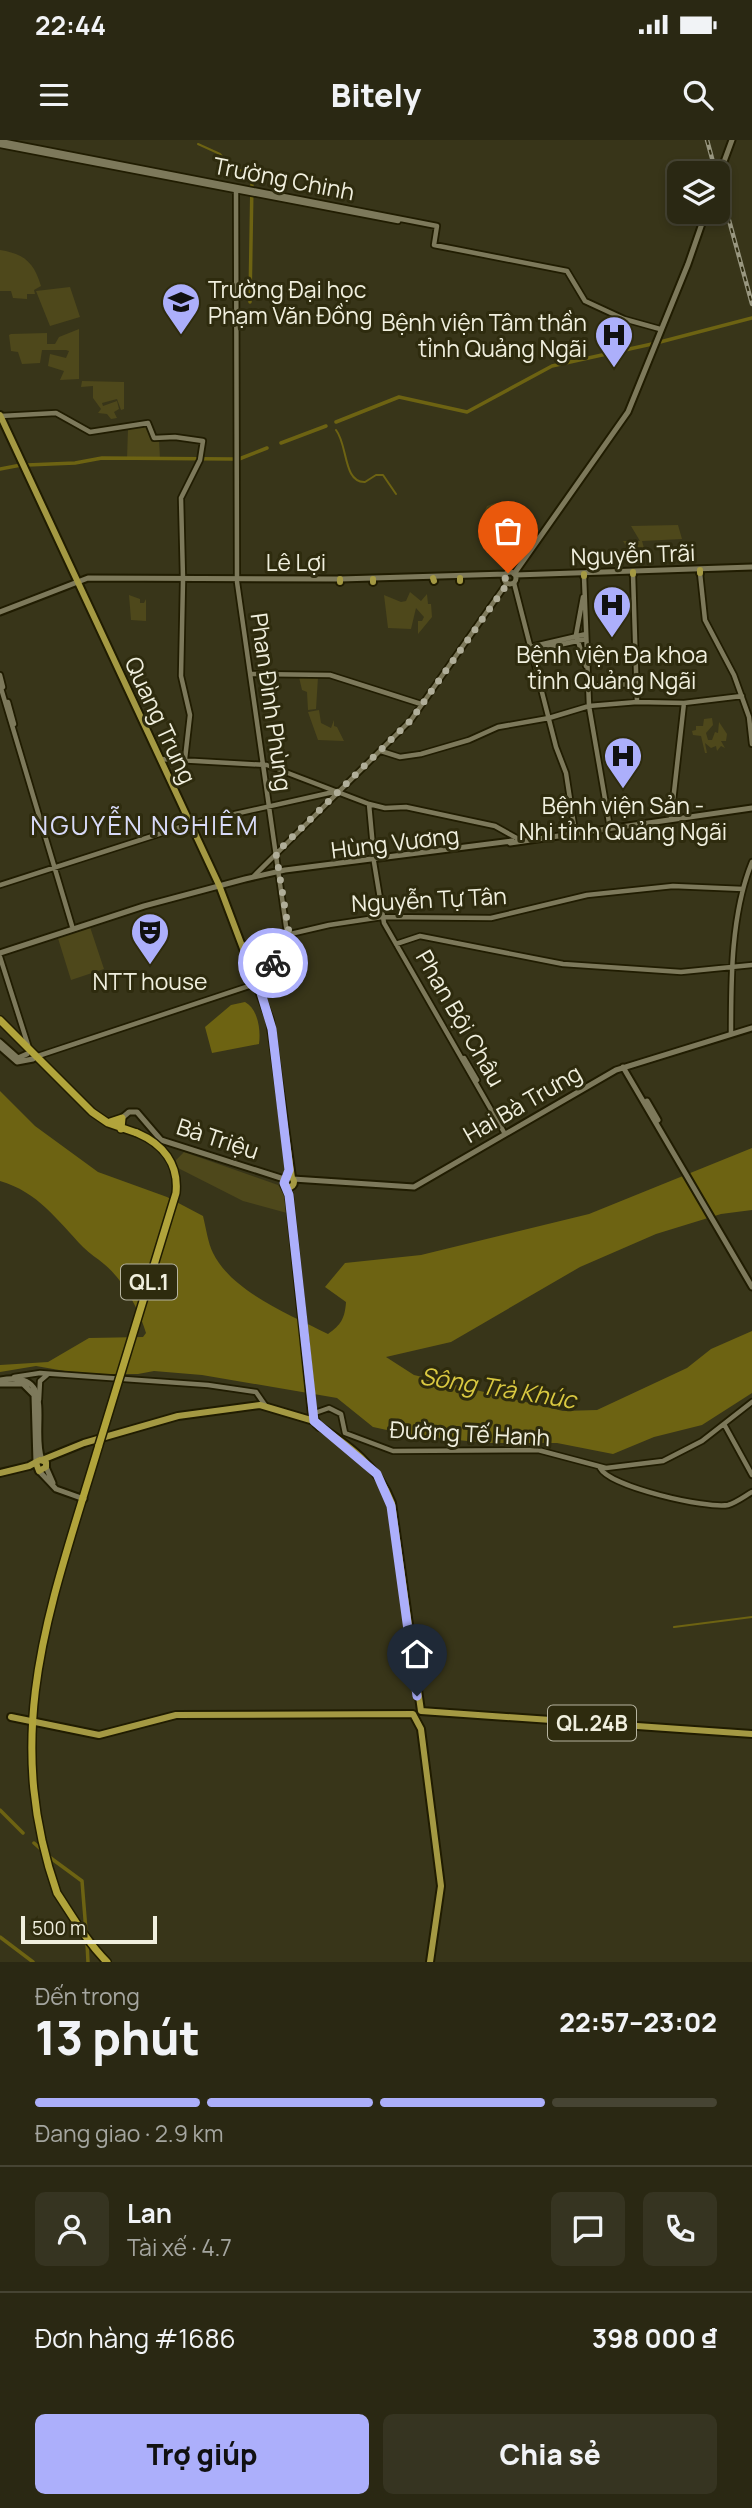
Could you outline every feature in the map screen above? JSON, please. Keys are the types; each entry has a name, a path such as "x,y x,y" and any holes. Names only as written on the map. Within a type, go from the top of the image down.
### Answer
{"highway":[{"name":"Bà Triệu","path":"0,1022 26,1057 93,1115 122,1126"},
{"name":"QL.1","path":"38,1622 80,1497 89,1478 176,1193 175,1174 167,1155 155,1142 122,1126"},
{"name":"QL.1","path":"44,1602 76,1517 80,1497"},
{"path":"11,1728 12,1713"},
{"path":"31,1839 78,1920 113,1962"},
{"path":"39,1863 85,1936 107,1962"}],"main road":[{"path":"724,161 732,140"},
{"path":"512,579 625,416 701,224"},
{"name":"Quang Trung","path":"0,416 82,580 160,759 219,885 258,983 272,1029 289,1181"},
{"name":"Nguyễn Trãi","path":"512,579 752,569"},
{"name":"Lê Lợi","path":"82,580 512,579"},
{"path":"0,612 82,580"},
{"name":"Hùng Vương","path":"0,953 72,926 254,877 752,808"},
{"name":"Hai Bà Trưng","path":"289,1181 414,1187 625,1066 752,1028"},
{"path":"0,1044 26,1057"},
{"path":"625,1066 752,1280"},
{"name":"Bà Triệu","path":"122,1126 129,1112 137,1112 161,1140 218,1161 289,1181"},
{"path":"678,1156 752,1287"},
{"path":"289,1181 314,1420"},
{"path":"2,1381 22,1380 31,1384 39,1400 37,1420"},
{"path":"2,1381 17,1382 31,1390 41,1466 57,1489 80,1497"},
{"path":"0,1473 41,1466 84,1443 158,1420 258,1405 314,1420 377,1474 391,1506 441,1886 430,1962"},
{"path":"12,1713 99,1735 176,1715 419,1714"},
{"name":"QL.24B","path":"419,1714 752,1734"}],"street":[{"name":"Trường Chinh","path":"0,143 437,228 434,246 567,271 585,302 624,319 660,329"},
{"name":"Trường Chinh","path":"150,172 251,191"},
{"name":"Phan Đình Phùng","path":"236,190 237,581 289,933"},
{"path":"0,416 56,413 90,432 148,423 154,438 178,437 203,441 200,459 181,498 181,676 190,715 185,759"},
{"path":"700,571 706,623 742,696 749,717 752,744"},
{"path":"633,573 637,702"},
{"path":"584,575 583,608 589,706 610,828"},
{"path":"512,579 566,773 575,832"},
{"path":"254,877 411,720 512,579"},
{"path":"583,608 576,637 587,670"},
{"path":"531,649 586,636"},
{"path":"251,674 325,674 421,704"},
{"path":"0,676 72,926"},
{"path":"587,686 636,684"},
{"path":"381,751 407,757 450,746 498,727 549,718 589,706 637,702 684,704 742,696"},
{"path":"671,819 684,704"},
{"path":"160,759 264,765 369,804 385,808 406,807 487,824 520,839"},
{"path":"0,885 190,824 339,791"},
{"name":"Phan Bội Châu","path":"369,804 383,919 506,1133"},
{"path":"731,1034 731,967 743,889 752,862"},
{"name":"Nguyễn Tự Tân","path":"243,945 289,933 383,919 491,918 587,895 673,886 743,889"},
{"path":"0,953 26,1057 258,983 288,940 289,933"},
{"path":"397,944 420,936 565,964 681,972 752,965"},
{"path":"2,1381 34,1374 208,1385 254,1392 266,1406"},
{"path":"39,1400 40,1381 47,1375"},
{"path":"254,1392 258,1397 258,1405"},
{"name":"Đường Tế Hanh","path":"314,1420 329,1408 341,1414 345,1433 393,1451 538,1450 600,1468 663,1461 696,1445 752,1402"},
{"path":"724,1424 752,1475"},
{"path":"600,1468 604,1474 632,1488 703,1504 729,1505 752,1492"}],"shaded area":[{"path":"0,250 16,254 31,265 41,286 34,290 35,294 27,294 27,299 13,298 11,291 0,291"},
{"path":"70,287 80,317 50,326 36,291"},
{"path":"79,329 79,379 60,380 64,371 48,366 50,354 66,358 69,351 42,350 40,363 22,364 18,352 11,351 11,334 47,333 47,344 55,344 59,337"},
{"path":"82,381 124,382 124,409 121,410 117,399 102,403 103,406 117,401 119,409 114,412 117,418 111,419 107,414 98,413 101,409 93,398 93,386 81,387"},
{"path":"150,426 153,439 159,440 160,459 127,459 128,429"},
{"path":"495,503 505,509 506,537 503,545 495,548 486,541 484,513 487,506"},
{"path":"678,525 682,539 642,541 646,555 633,557 623,541 640,541 631,526"},
{"path":"410,592 421,601 427,594 428,604 431,604 432,617 418,634 418,621 422,621 424,617 416,608 411,629 388,628 384,595 401,602 406,601"},
{"path":"129,595 140,599 140,603 144,603 146,599 146,621 131,620"},
{"path":"299,677 318,677 316,709 308,710 307,692 302,690"},
{"path":"319,710 321,723 331,728 334,720 334,726 344,741 318,740 308,712"},
{"path":"712,718 713,725 706,733 708,740 712,740 715,732 718,733 719,722 727,734 726,741 721,741 725,748 721,746 717,751 716,746 711,748 705,743 705,753 701,736 693,735 692,731 696,730 696,726 703,726 704,719"},
{"path":"89,924 104,969 71,980 57,935"},
{"path":"245,1002 258,1020 259,1044 212,1053 205,1027 231,1005"},
{"path":"0,1091 35,1126 98,1172 167,1197 203,1216 213,1253 234,1279 264,1301 328,1334 342,1321 346,1302 325,1287 345,1263 421,1255 589,1214 752,1148 752,1210 721,1214 656,1234 580,1267 451,1342 386,1357 414,1375 563,1411 597,1410 687,1368 711,1349 752,1331 752,1393 702,1425 654,1437 613,1454 557,1443 486,1443 410,1435 373,1427 337,1398 202,1375 154,1371 138,1374 82,1374 36,1366 0,1372 0,1365 48,1362 89,1338 143,1337 146,1333 130,1296 111,1270 36,1200 0,1181"},
{"path":"184,1152 278,1185 286,1197 287,1213 243,1201 176,1167 174,1162"}],"waterway":[{"path":"198,144 220,154 232,168 246,172 252,181"},
{"path":"250,302 252,181"},
{"path":"660,342 752,318"},
{"path":"336,422 399,397 467,412 552,366 652,344"},
{"path":"281,443 326,426"},
{"path":"336,430 353,476 358,481 365,482 376,475 383,475 396,494"},
{"path":"239,459 267,448"},
{"path":"27,465 75,463 102,458 233,459"},
{"path":"0,469 21,465"},
{"path":"674,1627 752,1617"},
{"path":"0,1810 23,1833"},
{"path":"34,1843 43,1851"},
{"path":"48,1856 82,1881 86,1931"},
{"path":"0,1937 33,1962"},
{"path":"87,1943 88,1962"}],"railway":[{"path":"707,140 713,161"},
{"path":"730,224 752,304"}],"way so far":[{"path":"273,963 288,940 289,933 276,853 411,720 508,583 505,577 508,573"}],"place":[{"name":"Trường Đại học Phạm Văn Đồng","path":"181,336"},
{"name":"Bệnh viện Tâm thần tỉnh Quảng Ngãi","path":"614,369"},
{"name":"Bệnh viện Đa khoa tỉnh Quảng Ngãi","path":"612,639"},
{"name":"Bệnh viện Sản - Nhi tỉnh Quảng Ngãi","path":"623,790"},
{"name":"NTT house","path":"150,966"}],"district":[{"name":"NGUYỄN NGHIÊM","path":"145,825"}],"route":[{"path":"273,963 258,983 272,1029 289,1170 284,1183 289,1195 314,1421 325,1433 361,1458 377,1474 385,1488 391,1506 417,1696"}],"water label":[{"name":"Sông Trà Khúc","path":"498,1387"}]}
